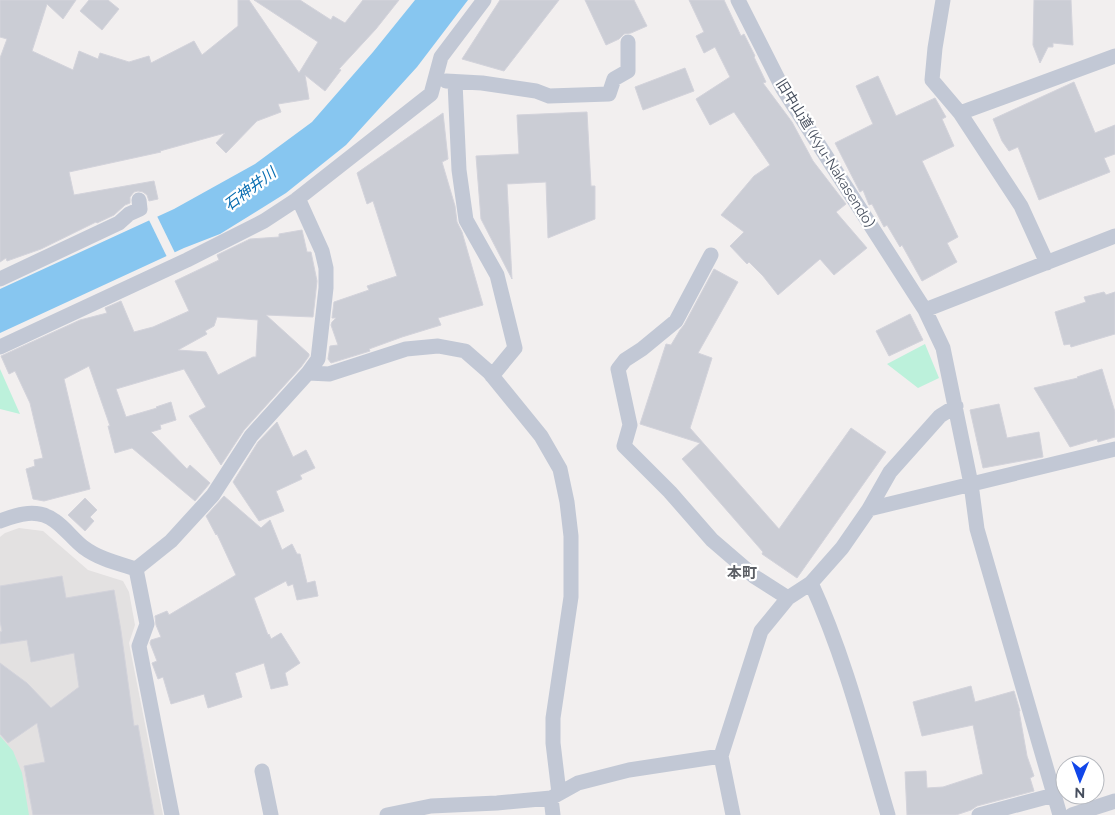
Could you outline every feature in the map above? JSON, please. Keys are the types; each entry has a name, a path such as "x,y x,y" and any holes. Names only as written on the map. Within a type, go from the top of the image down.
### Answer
{"street":[{"path":"0,347 165,271 243,232 264,221 298,198 431,94 441,57 484,0"},
{"name":"旧中山道 (Kyu-Nakasendo）","path":"738,0 783,89 925,310 943,348 971,484 977,530 1060,815"},
{"path":"943,0 932,80 960,113 1021,206 1047,263"},
{"path":"434,81 536,91 550,96 609,94 614,78 628,71 628,42"},
{"path":"960,113 1115,56"},
{"path":"455,82 459,170 466,220 497,275 515,348 492,376"},
{"path":"136,569 171,540 213,495 251,436 308,373 318,359 326,288 326,268 322,250 298,198"},
{"path":"0,279 119,223 129,214 140,210 139,200"},
{"path":"925,310 1115,236"},
{"path":"711,255 676,321 642,349 625,360 618,369 630,425 624,446 670,492 712,540 755,577 788,598"},
{"path":"308,373 329,374 406,349 438,346 465,351 492,376 541,436 560,469 567,502 571,536 571,597 554,711 552,743 555,795 553,815"},
{"path":"733,815 721,756 761,631 788,598 811,583 842,548 890,472 940,416 956,406"},
{"path":"868,509 1115,449"},
{"path":"0,520 18,514 34,513 54,519 82,547 101,559 136,569"},
{"path":"136,569 147,624 139,646 172,815"},
{"path":"811,583 821,604 854,699 888,815"},
{"path":"386,815 431,806 497,809 555,795 578,783 629,770 721,756"},
{"path":"262,771 271,815"},
{"path":"979,815 1054,795"},
{"path":"1072,815 1115,801"}],"shaded area":[{"path":"19,528 43,531 88,570 123,581 129,592 135,625 129,643 163,815 0,815 0,537"}],"green space":[{"path":"925,344 939,378 918,388 887,364"},
{"path":"0,369 20,414 0,409"},
{"path":"0,736 13,751 22,773 29,815 0,815"}],"water":[{"name":"石神井川","path":"415,0 468,0 417,67 346,145 286,193 220,234 184,248 0,333 0,289 174,209 255,164 312,122"}],"pier":[{"path":"156,214 176,255 168,259 148,218"}],"building":[{"path":"0,0 76,0 63,19 47,4 32,51 73,70 79,51 98,59 100,53 129,62 149,56 151,63 194,41 202,55 238,26 238,0 249,0 299,73 318,42 254,0 300,0 331,20 333,16 345,23 363,0 399,0 376,29 339,69 341,70 325,91 305,75 309,99 278,104 281,112 257,121 226,153 216,143 225,133 161,152 69,172 74,195 154,181 158,199 149,201 147,195 143,192 134,192 130,197 130,203 114,215 41,249 7,261 6,258 0,262 0,58 7,39 0,37"},
{"path":"89,0 108,0 119,9 102,30 80,11"},
{"path":"500,0 559,0 504,71 462,59"},
{"path":"585,0 634,0 647,26 624,34 619,39 606,45"},
{"path":"689,0 724,0 741,36 744,34 755,56 766,82 763,83 792,122 813,161 846,204 836,212 867,248 834,275 820,259 778,295 763,276 749,262 747,264 730,246 744,232 721,215 754,176 770,165 734,112 710,125 696,99 730,77 715,47 704,53 696,36 704,32"},
{"path":"1034,0 1071,0 1073,45 1053,43 1053,47 1048,47 1040,63 1033,45"},
{"path":"685,68 694,91 643,110 635,87"},
{"path":"878,76 896,116 935,98 946,117 942,119 954,146 922,161 958,237 947,243 957,262 922,281 902,245 900,247 887,225 884,227 872,204 869,205 863,190 860,192 835,143 873,124 856,86"},
{"path":"1074,82 1095,133 1115,125 1115,154 1104,158 1110,172 1039,200 1018,147 1009,151 1002,141 993,119"},
{"path":"587,112 591,186 595,186 595,219 548,238 546,182 507,184 512,279 481,219 476,156 519,154 517,115"},
{"path":"443,113 448,159 442,162 455,206 457,222 462,232 483,305 438,318 441,325 331,363 328,359 330,346 338,345 331,325 336,318 332,318 334,302 369,290 367,286 397,276 373,201 367,204 357,173"},
{"path":"302,230 307,252 311,252 317,281 313,317 266,315 309,356 244,430 221,465 189,416 206,407 184,369 116,389 126,417 171,402 176,420 160,425 161,429 151,432 187,469 190,465 210,483 195,501 132,448 115,453 108,426 110,426 89,366 64,379 90,489 44,501 33,499 26,469 35,466 34,460 43,458 30,403 15,371 9,374 1,356 80,320 107,313 105,308 121,301 134,332 153,327 189,311 175,281 219,260 217,255 250,239 279,237 279,234","holes":["217,317 258,320 256,357 218,375 206,352 178,350 207,334 205,331 214,326"]},
{"path":"714,269 738,282 698,353 712,358 690,428 779,529 851,428 886,452 797,578 762,554 763,552 682,459 700,443 640,424 666,344 671,345 684,325"},
{"path":"1104,292 1106,295 1115,292 1115,334 1071,347 1070,344 1064,345 1055,312 1086,302 1084,297"},
{"path":"910,314 923,340 889,356 876,331"},
{"path":"1102,369 1115,412 1115,437 1098,442 1097,439 1070,447 1034,388 1078,378"},
{"path":"999,404 1007,438 1039,432 1043,457 983,468 970,410"},
{"path":"277,422 293,457 306,450 315,468 300,475 302,479 276,491 284,511 259,521 233,482 258,442"},
{"path":"224,496 261,528 270,520 282,550 292,544 297,554 300,554 307,583 315,581 318,596 297,600 293,584 288,586 286,581 254,598 268,635 271,639 281,633 300,663 285,673 288,685 271,689 264,663 235,673 242,697 208,708 204,694 171,704 163,677 158,679 152,663 157,661 150,643 151,640 161,637 156,625 155,616 167,611 169,615 236,575 217,534 206,516"},
{"path":"85,498 97,510 90,517 94,521 85,531 68,515"},
{"path":"62,576 66,598 114,590 134,726 138,725 154,815 33,815 24,766 45,762 37,723 8,743 0,734 0,663 27,683 51,708 79,687 74,653 31,662 27,640 0,644 0,632 2,631 0,621 0,586"},
{"path":"971,686 975,702 1014,691 1020,711 1027,756 1034,776 1030,778 1034,791 977,806 956,815 907,815 905,772 926,771 927,788 943,787 983,774 973,725 922,736 913,702"}],"district":[{"name":"本町","path":"742,573"}]}
